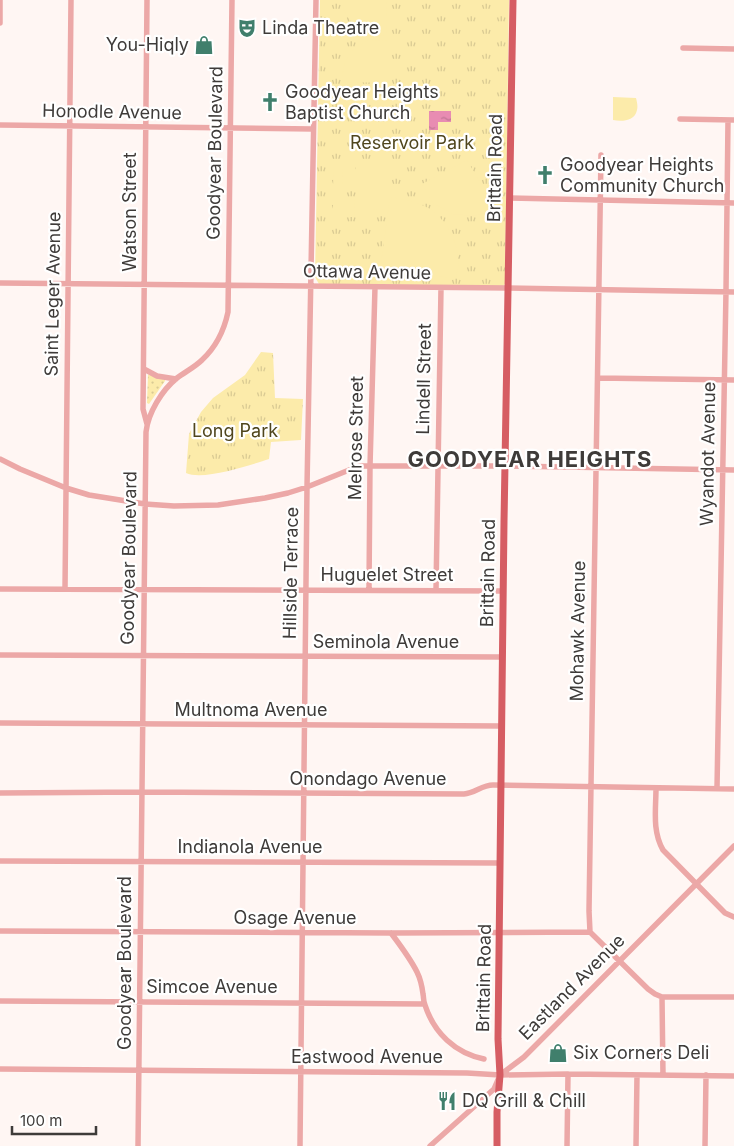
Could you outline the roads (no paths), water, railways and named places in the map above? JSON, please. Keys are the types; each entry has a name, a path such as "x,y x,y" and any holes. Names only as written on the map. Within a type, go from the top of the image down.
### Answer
{"main road":[{"name":"Brittain Road","path":"497,1146 500,1075 498,1040 502,657 513,0"}],"street":[{"path":"0,0 0,24"},
{"name":"Saint Leger Avenue","path":"65,589 71,0"},
{"name":"Watson Street","path":"147,0 143,409 147,424"},
{"name":"Goodyear Boulevard","path":"138,1146 147,424 159,398 176,379 200,362 217,343 226,321 229,304 232,0"},
{"name":"Hillside Terrace","path":"300,1146 307,487 316,0"},
{"path":"682,48 734,49"},
{"path":"680,119 731,120"},
{"name":"Wyandot Avenue","path":"717,788 726,292 731,202 731,120"},
{"name":"Honodle Avenue","path":"0,126 313,129"},
{"name":"Mohawk Avenue","path":"590,932 590,786 601,155"},
{"path":"510,198 731,202"},
{"name":"Ottawa Avenue","path":"0,283 734,292"},
{"name":"Melrose Street","path":"369,590 375,287"},
{"name":"Lindell Street","path":"436,590 441,288"},
{"path":"144,369 158,376 176,379"},
{"path":"598,378 734,380"},
{"path":"0,459 66,488 113,500 188,506 218,505 288,493 359,466 505,466 734,470"},
{"name":"Huguelet Street","path":"0,589 503,591"},
{"name":"Seminola Avenue","path":"0,655 502,657"},
{"name":"Multnoma Avenue","path":"0,723 502,726"},
{"name":"Onondago Avenue","path":"0,793 464,794 484,786 501,785 734,789"},
{"path":"656,788 656,828 660,846 725,913 734,918"},
{"name":"Eastland Avenue","path":"430,1146 486,1097 494,1089 500,1075 524,1057 734,846"},
{"name":"Indianola Avenue","path":"0,861 500,863"},
{"name":"Osage Avenue","path":"0,930 302,933 590,932"},
{"path":"590,932 654,994 662,997 734,997"},
{"path":"391,933 417,972 424,1004 435,1027 446,1040 461,1050 484,1059"},
{"path":"662,997 663,1075"},
{"name":"Simcoe Avenue","path":"0,1001 424,1004"},
{"name":"Eastwood Avenue","path":"0,1069 734,1076"},
{"path":"567,1146 568,1074"},
{"path":"636,1075 636,1146"},
{"path":"705,1146 706,1075"}],"water":[{"path":"429,111 451,111 451,122 438,122 438,130 429,130"}],"place":[{"name":"Linda Theatre","path":"247,28"},
{"name":"You-Hiqly","path":"204,45"},
{"name":"Goodyear Heights Baptist Church","path":"270,102"},
{"name":"Goodyear Heights Community Church","path":"545,175"},
{"name":"Six Corners Deli","path":"558,1053"},
{"name":"DQ Grill & Chill","path":"447,1101"}],"district":[{"name":"GOODYEAR HEIGHTS","path":"530,459"}],"park label":[{"name":"Reservoir Park","path":"412,143"},
{"name":"Long Park","path":"235,431"}]}
